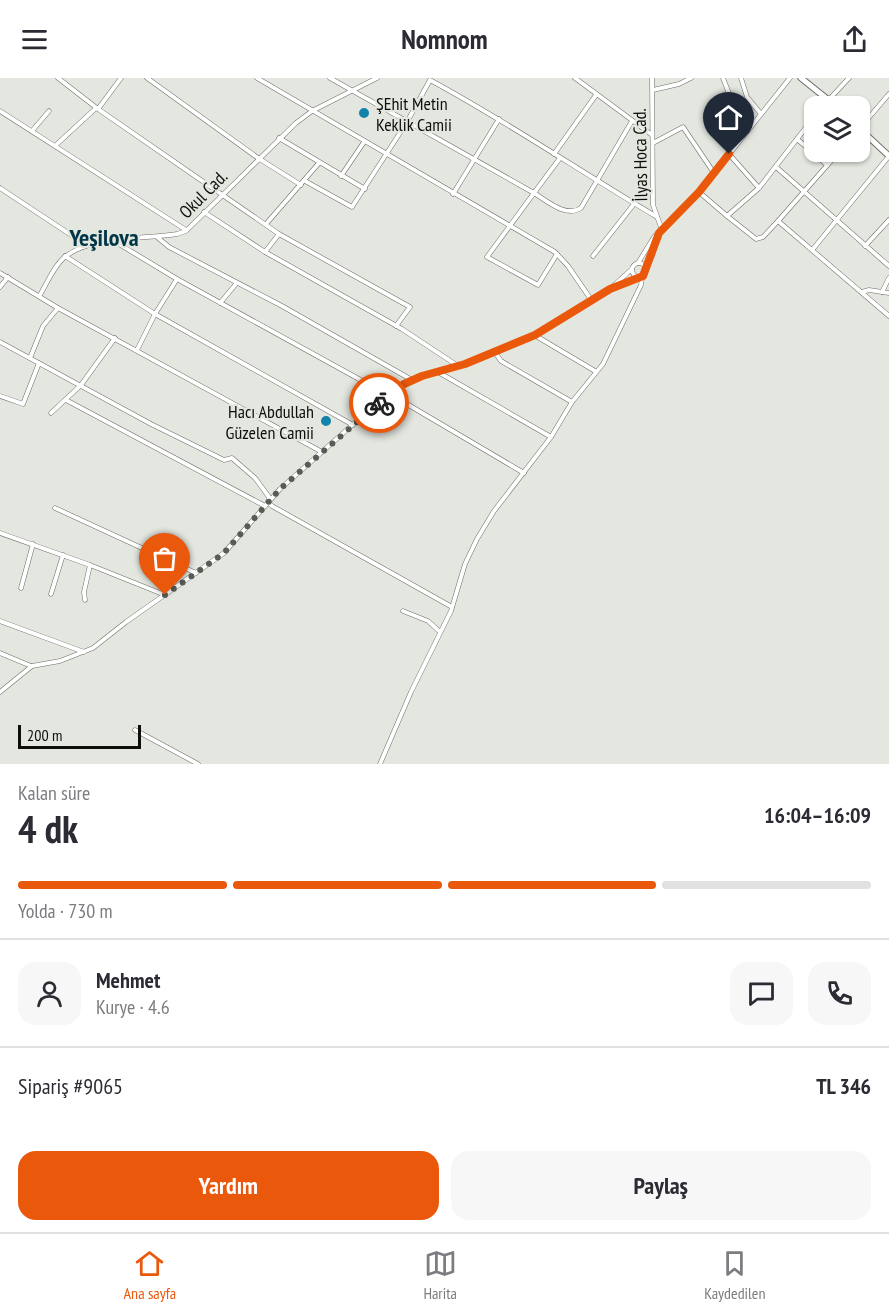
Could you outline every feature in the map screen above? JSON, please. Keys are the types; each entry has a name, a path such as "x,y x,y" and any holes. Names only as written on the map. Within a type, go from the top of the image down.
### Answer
{"street":[{"path":"58,78 97,109 279,234 410,308 396,326"},
{"path":"56,146 97,109 121,78"},
{"path":"147,78 258,158 301,185"},
{"path":"258,78 557,254 592,301"},
{"path":"330,78 564,211 575,212 583,206 632,121"},
{"name":"Okul Cad.","path":"65,256 83,247 186,231 279,138 312,111 377,78"},
{"path":"575,78 652,135"},
{"name":"İlyas Hoca Cad.","path":"652,78 653,205 661,232"},
{"path":"653,90 679,84 691,78"},
{"path":"723,78 735,109 747,131"},
{"path":"741,78 747,97 761,114"},
{"path":"0,693 32,666 60,661 104,642 126,622 224,553 268,502 389,395 413,380 458,366 535,335 610,289 638,263 654,237 699,192 790,78"},
{"path":"801,78 825,96"},
{"path":"832,96 849,78"},
{"path":"305,181 352,207 407,122 429,79 499,119 597,182 657,217"},
{"path":"870,116 889,94"},
{"path":"554,154 596,95"},
{"path":"0,111 186,231"},
{"path":"32,131 49,111"},
{"path":"453,194 499,119"},
{"path":"652,143 683,127 714,172"},
{"path":"727,216 759,188 804,130"},
{"path":"279,138 365,189"},
{"path":"813,249 889,156 870,138"},
{"path":"797,139 827,165"},
{"path":"341,176 364,142"},
{"path":"729,154 759,188"},
{"path":"557,254 538,285 488,257 508,226 560,158"},
{"path":"699,192 756,239 763,237 830,162"},
{"path":"266,224 319,163"},
{"path":"776,167 889,266"},
{"path":"0,188 71,235 83,247"},
{"path":"592,256 634,204"},
{"path":"204,212 265,252 396,326 458,366"},
{"path":"865,246 889,220"},
{"path":"778,221 889,316"},
{"path":"610,289 646,273 646,267 661,232"},
{"path":"265,252 279,234"},
{"path":"156,237 169,247 282,306 413,380"},
{"path":"113,241 524,473"},
{"path":"40,295 65,256 155,314 353,425"},
{"path":"638,263 646,267"},
{"path":"632,269 633,274 640,277"},
{"path":"0,273 40,295 58,308 322,452"},
{"path":"0,286 8,277"},
{"path":"380,764 452,607 465,564 477,539 494,511 551,437 572,402 610,350 641,285 640,277"},
{"path":"882,292 889,278"},
{"path":"137,350 155,314 177,279"},
{"path":"220,303 236,284"},
{"path":"862,292 889,293"},
{"path":"30,358 44,326 58,308"},
{"path":"535,335 595,372"},
{"path":"51,413 81,385 115,338"},
{"path":"0,342 151,424 224,460 232,458 255,478 269,496 268,502"},
{"path":"494,351 501,361 572,402"},
{"path":"0,396 23,404 39,363"},
{"path":"438,372 551,437"},
{"path":"66,400 265,507"},
{"path":"268,502 452,607"},
{"path":"55,508 196,573"},
{"path":"0,533 165,595"},
{"path":"21,588 33,544"},
{"path":"51,594 63,555"},
{"path":"85,600 84,592 90,565"},
{"path":"403,611 428,621 440,632"},
{"path":"0,621 85,652"},
{"path":"0,653 32,666"},
{"path":"135,730 198,764"}],"way so far":[{"path":"165,595 224,553 280,489 379,403"}],"place":[{"name":"ŞEhit Metin Keklik Camii","path":"364,113"},
{"name":"Hacı Abdullah Güzelen Camii","path":"326,421"}],"district":[{"name":"Yeşilova","path":"104,237"}],"route":[{"path":"379,403 404,384 422,376 465,364 518,343 569,317 610,289 642,277 659,233 699,192 729,154"}]}
